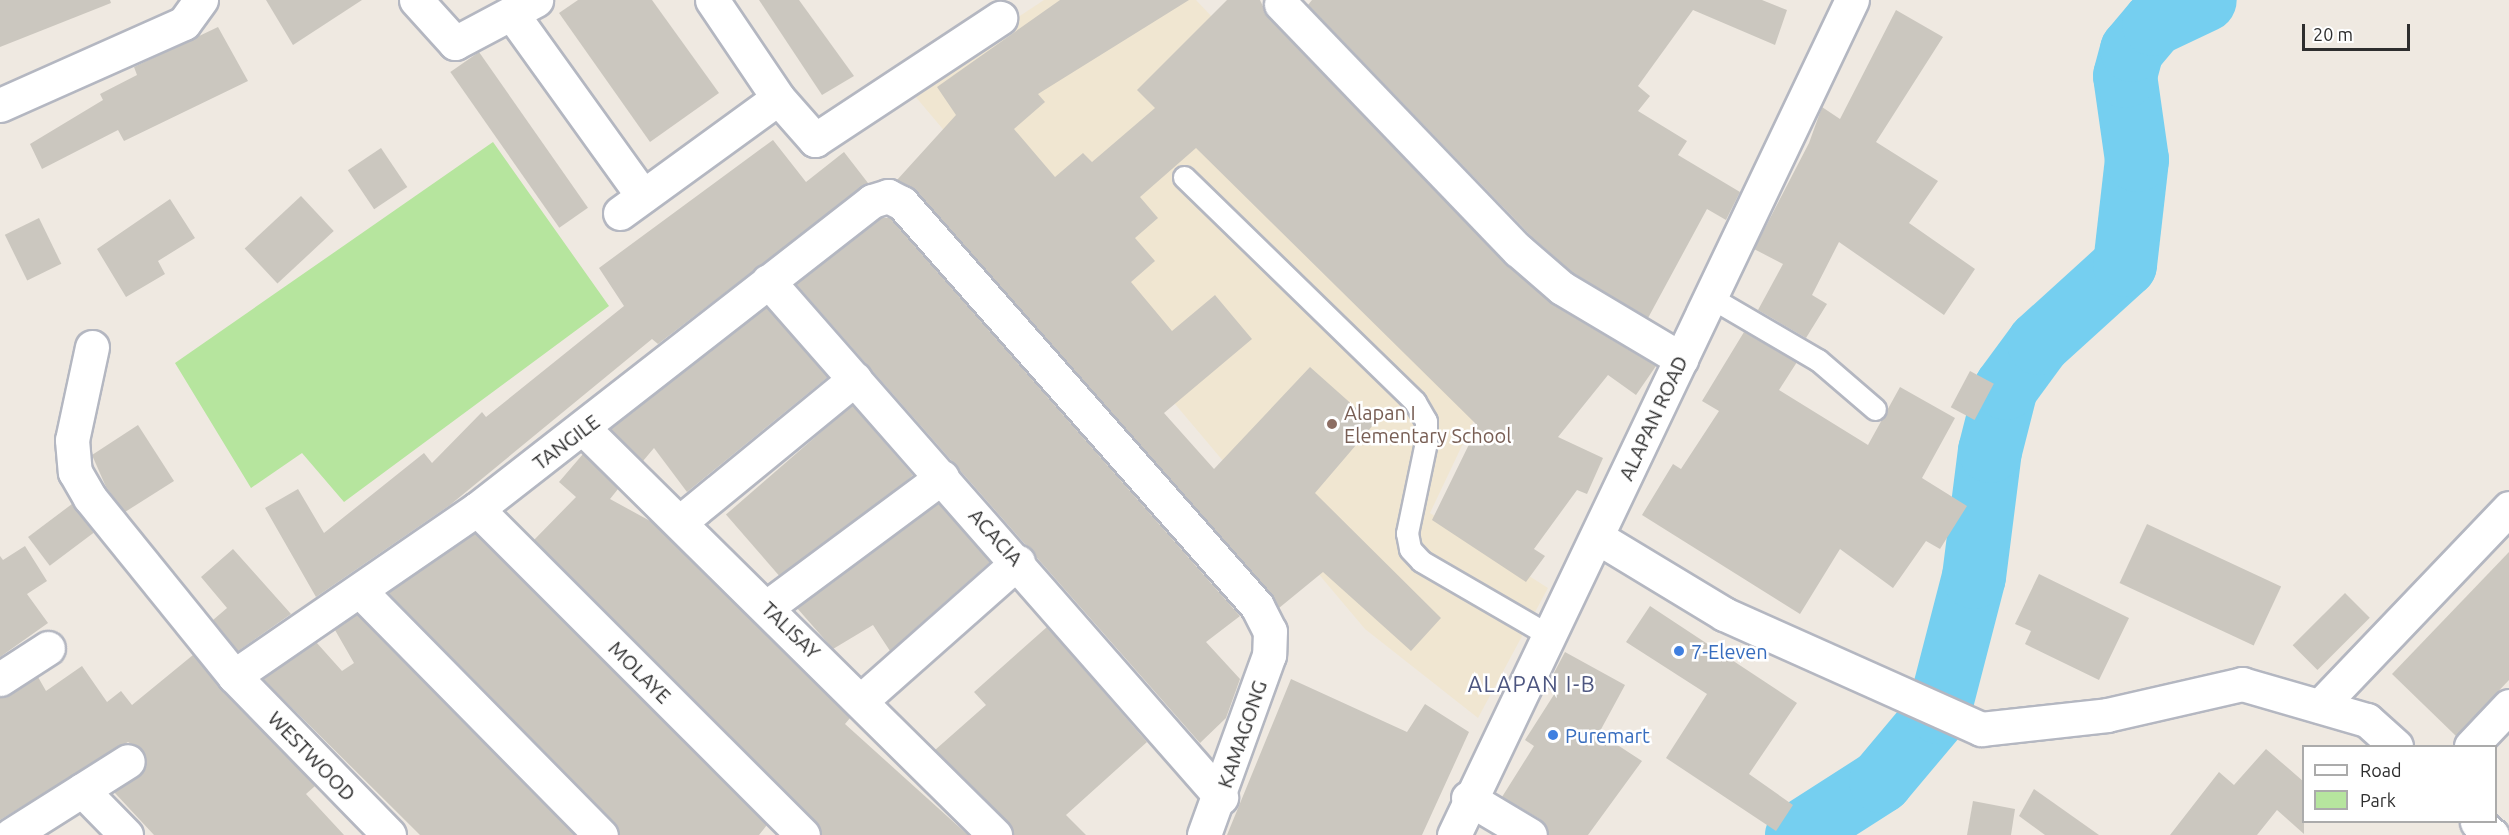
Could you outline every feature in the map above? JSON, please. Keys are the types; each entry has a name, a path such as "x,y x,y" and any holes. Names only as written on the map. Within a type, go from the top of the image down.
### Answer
{"street":[{"path":"0,105 184,23 201,0"},
{"path":"416,0 454,43 524,7 631,205 778,98"},
{"path":"712,0 804,134 815,140 825,136 1000,18"},
{"name":"ALAPAN ROAD","path":"1454,835 1468,798 1547,634 1597,537 1852,0"},
{"path":"1281,4 1518,250 1562,288 1681,359"},
{"name":"TANGILE","path":"234,676 477,509 584,429 768,281 872,201 888,196 902,203 1250,597 1270,631"},
{"name":"ACACIA","path":"768,281 1018,562 1221,797"},
{"name":"WESTWOOD","path":"92,347 72,440 75,472 234,676 389,835"},
{"path":"680,522 855,379"},
{"name":"TALISAY","path":"584,429 863,699 995,835"},
{"path":"767,607 942,477"},
{"path":"2320,706 2509,508"},
{"name":"MOLAYE","path":"477,509 803,835"},
{"path":"1597,537 1724,614 1897,695 1981,729 2107,715 2242,684 2367,720 2394,745"},
{"path":"863,699 1018,562"},
{"path":"360,591 601,835"},
{"name":"KAMAGONG","path":"1204,835 1221,797 1269,655 1270,631"},
{"path":"0,679 48,648"},
{"path":"2473,745 2509,706"},
{"path":"11,835 128,761"},
{"path":"82,790 126,835"},
{"path":"1468,798 1530,835"},
{"path":"2478,823 2492,835"}],"lane":[{"path":"1184,177 1415,402 1426,420 1426,442 1407,533 1410,549 1420,561 1547,634"},
{"path":"1710,297 1818,360 1875,409"}],"shaded area":[{"name":"Alapan I Elementary School","path":"1044,0 1196,0 1514,336 1430,513 1548,588 1478,718 1365,629 909,89"}],"green space":[{"path":"493,142 609,306 344,502 302,453 251,488 175,363"}],"building":[{"path":"0,0 110,0 111,3 0,47"},
{"path":"266,0 362,0 293,45"},
{"path":"578,0 652,0 719,93 650,142 559,13"},
{"path":"759,0 799,0 854,76 822,95"},
{"path":"1060,0 1189,0 1038,94 1045,102 1014,129 1055,177 1083,153 1092,162 1155,108 1137,90 1227,0 1260,0 1268,17 1506,264 1552,304 1656,366 1636,395 1608,375 1558,437 1603,458 1587,494 1577,490 1534,549 1545,556 1526,582 1432,520 1478,426 1196,148 1140,197 1158,218 1135,238 1155,261 1131,282 1172,331 1215,295 1252,339 1164,413 1214,469 1310,367 1374,424 1315,493 1441,618 1411,651 1323,572 1279,608 916,191 897,180 956,115 937,87"},
{"path":"1312,0 1762,0 1787,10 1775,45 1693,10 1638,86 1650,96 1638,111 1687,141 1678,155 1740,192 1726,220 1707,209 1648,318 1573,273 1531,236 1308,5"},
{"path":"1896,10 1943,37 1876,142 1938,181 1909,223 1975,269 1944,315 1839,242 1812,295 1827,304 1806,338 1758,310 1783,264 1754,249 1809,143 1822,107 1840,119"},
{"path":"218,27 248,81 124,141 118,130 42,169 30,144 103,100 100,94 137,75 134,67"},
{"path":"479,52 588,208 559,228 450,72"},
{"path":"773,140 806,182 844,152 868,183 658,344 652,339 450,505 316,597 265,508 298,489 324,533 424,453 432,463 482,412 486,417 624,306 599,268"},
{"path":"381,148 407,187 374,209 348,170"},
{"path":"301,196 334,231 277,284 245,249"},
{"path":"170,199 195,238 158,261 165,274 126,297 97,249"},
{"path":"39,218 61,264 27,280 5,235"},
{"path":"881,218 890,218 1240,616 1206,642 1240,679 1226,718 1200,743 796,284"},
{"path":"766,307 828,377 687,492 654,448 643,461 610,429"},
{"path":"1744,332 1797,362 1779,390 1868,445 1900,387 1955,418 1922,478 1967,506 1940,549 1926,541 1893,588 1840,549 1800,614 1642,515 1673,464 1681,469 1719,411 1702,401"},
{"path":"1970,371 1994,384 1975,420 1951,407"},
{"path":"852,405 913,475 787,585 726,515"},
{"path":"138,425 174,481 125,512 106,487 92,455"},
{"path":"583,454 618,489 610,499 652,522 850,718 845,724 968,835 822,835 816,822 534,540 576,497 559,482"},
{"path":"938,503 990,562 890,651 873,625 833,649 797,608"},
{"path":"72,504 94,533 50,566 28,537"},
{"path":"2147,524 2281,587 2254,645 2120,583"},
{"path":"475,533 767,825 759,835 619,835 614,822 388,593"},
{"path":"25,546 47,581 27,594 48,623 0,657 0,556 3,560"},
{"path":"233,549 291,614 238,651 213,620 227,608 201,577"},
{"path":"2509,552 2509,680 2456,736 2392,674"},
{"path":"2039,574 2129,618 2099,680 2025,644 2031,631 2015,624"},
{"path":"2345,593 2370,618 2317,670 2293,645"},
{"path":"1650,606 1797,703 1749,774 1793,805 1776,831 1666,758 1707,694 1626,642"},
{"path":"357,614 575,835 420,835 263,679 316,642 342,671 354,663 335,630"},
{"path":"1047,627 1147,742 1066,815 1086,835 1013,835 1008,822 935,750 986,705 974,692"},
{"path":"1565,652 1625,685 1599,733 1642,761 1588,835 1549,835 1540,819 1502,797 1534,746 1525,740 1555,693 1546,688"},
{"path":"193,655 315,786 306,794 344,835 154,835 114,792 145,769 143,751 128,742 0,820 0,698 38,677 46,691 82,666 107,702 121,691 132,705"},
{"path":"1291,679 1407,732 1425,704 1469,732 1422,835 1227,835"},
{"path":"2266,749 2302,780 2304,834 2277,810 2257,835 2170,835 2219,772 2234,785"},
{"path":"2034,789 2099,835 2045,835 2019,816"},
{"path":"1973,801 2015,809 2011,835 1967,835"}],"waterway":[{"path":"1797,835 1881,781 1939,712 1974,577 1990,451 2006,388 2039,343 2125,265 2137,160 2125,76 2132,50 2154,24 2205,0"}],"place":[{"name":"Alapan I Elementary School","path":"1332,424"},
{"name":"7-Eleven","path":"1679,651"},
{"name":"Puremart","path":"1553,735"}],"district":[{"name":"ALAPAN I-B","path":"1532,684"}]}
